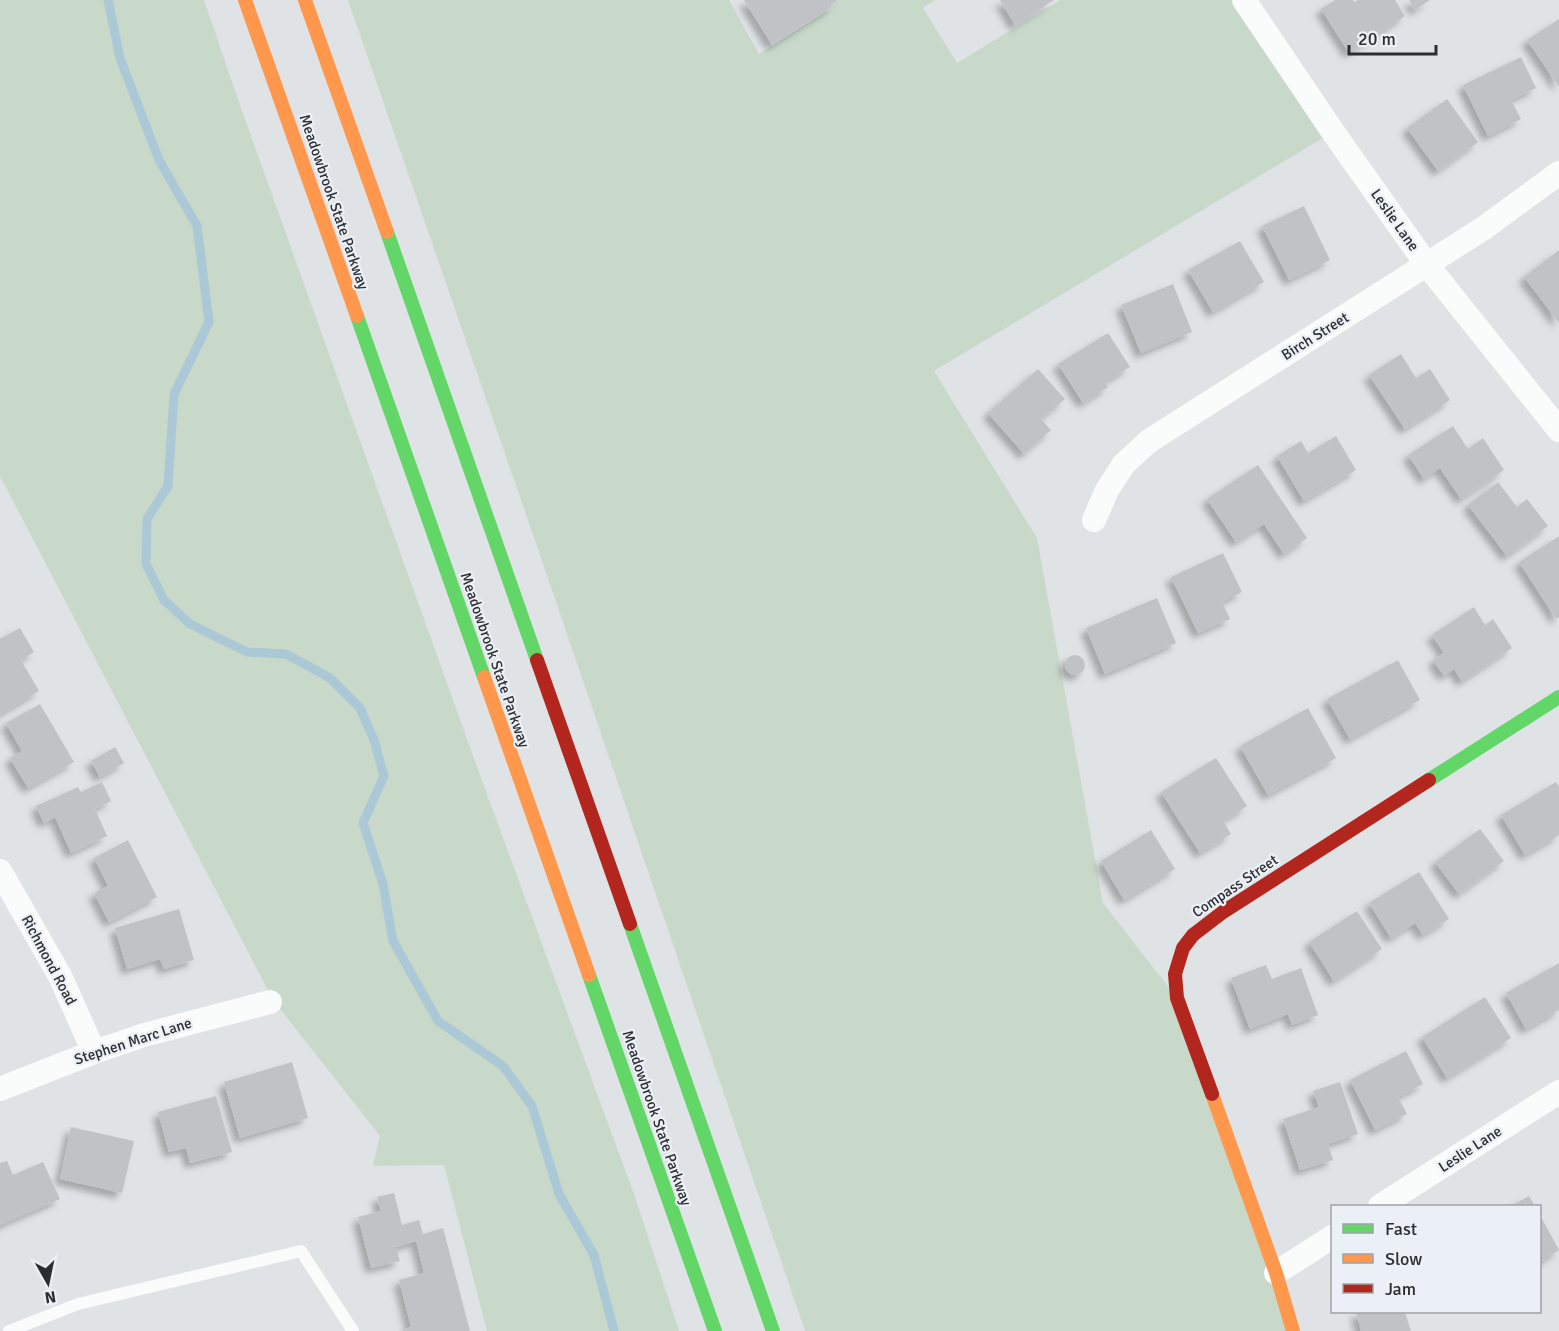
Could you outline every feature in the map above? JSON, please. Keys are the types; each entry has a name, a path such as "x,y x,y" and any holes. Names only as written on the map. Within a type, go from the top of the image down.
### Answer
{"main road":[{"name":"Meadowbrook State Parkway","path":"245,0 715,1331"},
{"path":"305,0 773,1331"},
{"name":"Compass Street","path":"1293,1331 1276,1273 1178,998 1175,974 1183,948 1193,935 1223,912 1559,697"}],"street":[{"name":"Leslie Lane","path":"1244,0 1426,265 1559,430"},
{"name":"Birch Street","path":"1094,520 1107,490 1124,464 1149,441 1484,228 1559,173"},
{"name":"Richmond Road","path":"0,871 60,976 94,1052"},
{"name":"Stephen Marc Lane","path":"0,1089 144,1035 270,1002"},
{"name":"Leslie Lane","path":"1382,1205 1559,1092"},
{"path":"1276,1273 1331,1238"}],"lane":[{"path":"9,1331 78,1304 301,1251 353,1331"}],"green space":[{"path":"0,0 204,0 477,767 635,1197 679,1331 487,1331 444,1165 373,1166 380,1136 273,1000 0,476"},
{"path":"348,0 729,0 759,54 832,8 831,5 838,0 935,0 923,8 957,63 1060,0 1244,0 1333,132 934,371 1037,538 1103,903 1177,998 1293,1331 805,1331"}],"building":[{"path":"744,0 838,0 831,5 832,7 772,45"},
{"path":"1000,0 1054,0 1015,25"},
{"path":"1335,0 1353,0 1354,2 1358,0 1395,0 1405,16 1349,53 1321,9"},
{"path":"1409,0 1430,0 1415,10"},
{"path":"1559,19 1559,87 1527,40"},
{"path":"1521,57 1536,88 1511,100 1521,119 1488,136 1463,85"},
{"path":"1447,99 1478,142 1438,171 1407,128"},
{"path":"1304,206 1330,260 1289,280 1262,226"},
{"path":"1240,241 1264,282 1213,312 1188,270"},
{"path":"1559,250 1559,323 1524,277"},
{"path":"1173,284 1192,332 1141,353 1121,305"},
{"path":"1108,333 1130,367 1105,382 1108,387 1083,403 1058,364"},
{"path":"1401,354 1416,378 1430,369 1450,400 1405,429 1369,375"},
{"path":"1038,369 1065,399 1041,419 1051,430 1024,454 988,413"},
{"path":"1453,426 1468,449 1483,438 1504,470 1461,499 1440,468 1424,479 1408,455"},
{"path":"1336,436 1356,470 1304,501 1277,456 1301,441 1308,453"},
{"path":"1258,465 1307,538 1284,554 1264,524 1236,542 1207,499"},
{"path":"1498,482 1517,507 1527,499 1548,526 1507,556 1468,505"},
{"path":"1559,536 1559,617 1556,619 1519,562"},
{"path":"1223,553 1242,592 1222,602 1230,619 1198,633 1171,577"},
{"path":"1157,598 1176,643 1105,674 1086,628"},
{"path":"1474,607 1485,625 1493,619 1512,648 1462,681 1454,669 1444,676 1433,660 1444,653 1432,635"},
{"path":"20,628 34,652 21,660 39,691 0,714 0,639"},
{"path":"1075,655 1082,658 1085,665 1082,672 1075,675 1068,672 1065,665 1068,658"},
{"path":"1398,660 1420,700 1350,739 1327,699"},
{"path":"40,704 74,762 28,788 10,758 22,751 6,723"},
{"path":"1308,708 1336,758 1268,795 1240,746"},
{"path":"115,747 124,763 100,777 91,761"},
{"path":"1216,758 1247,806 1223,821 1231,834 1200,853 1161,792"},
{"path":"102,782 111,801 95,809 107,836 71,853 55,817 44,823 36,806 78,787 81,792"},
{"path":"1556,782 1559,787 1559,835 1525,855 1501,815"},
{"path":"1480,829 1504,861 1459,894 1435,862"},
{"path":"1151,830 1175,869 1124,900 1101,861"},
{"path":"128,840 157,897 109,922 94,893 108,886 94,858"},
{"path":"1419,872 1449,919 1423,935 1415,923 1391,938 1369,903"},
{"path":"179,909 194,960 164,969 160,959 127,969 115,928"},
{"path":"1357,911 1382,949 1334,981 1309,942"},
{"path":"1559,963 1559,1010 1526,1029 1506,993"},
{"path":"1266,965 1272,979 1301,968 1318,1015 1292,1025 1288,1014 1250,1029 1231,978"},
{"path":"1485,997 1511,1038 1447,1078 1422,1037"},
{"path":"1406,1051 1423,1084 1398,1097 1407,1114 1375,1130 1350,1080"},
{"path":"292,1062 308,1118 240,1138 224,1082"},
{"path":"1340,1082 1358,1134 1328,1144 1333,1160 1300,1170 1283,1119 1319,1107 1313,1091"},
{"path":"216,1096 232,1152 190,1163 186,1148 169,1152 158,1112"},
{"path":"71,1127 134,1141 122,1193 60,1179"},
{"path":"7,1161 13,1175 43,1162 60,1199 0,1225 0,1163"},
{"path":"394,1193 402,1225 419,1220 423,1234 443,1228 470,1331 406,1331 405,1329 411,1327 399,1280 424,1273 416,1241 396,1247 400,1261 371,1268 358,1217 381,1211 377,1197"},
{"path":"1529,1196 1534,1205 1513,1205"},
{"path":"1541,1217 1559,1250 1541,1261"},
{"path":"1356,1313 1405,1313 1411,1331 1361,1331"}],"waterway":[{"path":"108,0 120,58 159,160 197,226 209,322 174,394 168,486 147,519 146,564 164,600 190,624 247,652 286,654 330,678 360,708 374,740 384,776 363,823 383,884 393,941 438,1021 503,1066 532,1106 559,1194 594,1255 614,1331"}],"traffic: fast":[{"path":"387,232 537,660"},
{"path":"357,316 484,677"},
{"path":"1429,780 1559,697"},
{"path":"630,924 773,1331"},
{"path":"589,975 715,1331"}],"traffic: slow":[{"path":"245,0 357,316"},
{"path":"305,0 387,232"},
{"path":"484,677 589,975"},
{"path":"1212,1094 1276,1273 1293,1331"}],"traffic: jam":[{"path":"537,660 630,924"},
{"path":"1212,1094 1177,998 1175,974 1183,948 1193,935 1223,912 1429,780"}]}
